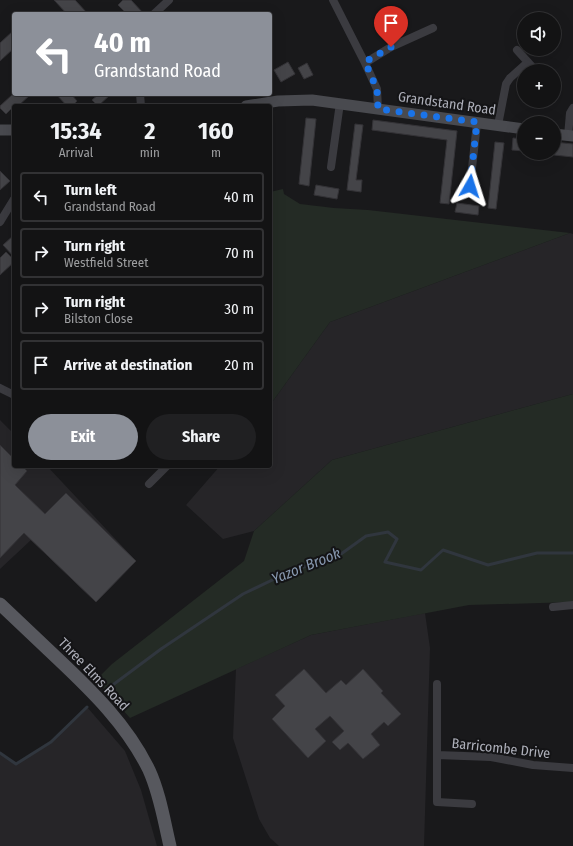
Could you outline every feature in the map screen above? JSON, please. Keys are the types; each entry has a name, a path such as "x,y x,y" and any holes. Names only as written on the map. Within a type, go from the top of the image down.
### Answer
{"main road":[{"name":"Three Elms Road","path":"0,604 83,681 106,706 131,738 156,788 170,846"}],"street":[{"path":"156,12 168,0"},
{"path":"333,0 365,62 377,89 378,109"},
{"path":"365,62 391,47 433,28"},
{"path":"498,125 506,84 510,78 528,62 522,56"},
{"name":"Grandstand Road","path":"261,104 283,101 312,100 517,128"},
{"path":"331,167 340,104"},
{"path":"561,135 571,136 570,113 573,108"},
{"path":"470,186 477,122"},
{"path":"0,130 12,130"},
{"path":"0,222 12,202"},
{"path":"0,388 12,394"},
{"path":"149,484 165,468"},
{"path":"553,607 573,605"},
{"path":"437,684 437,755"},
{"name":"Barricombe Drive","path":"472,804 437,802 437,755 491,757 533,765 573,768"}],"shaded area":[{"path":"283,189 284,194 300,204 368,210 570,233 330,322 272,402 272,192"},
{"path":"570,233 573,234 573,394 332,460 254,531 223,539 186,505 218,468 272,468 272,402 330,322"},
{"path":"573,394 573,602 469,605 311,635 130,718 96,680 112,664 244,561 254,531 332,460"},
{"path":"0,420 12,432 12,468 49,468 136,561 96,602 31,540 0,569"},
{"path":"425,613 430,648 424,846 279,846 270,838 259,819 233,738 236,669 311,635"},
{"path":"87,707 125,751 141,790 157,846 0,846 0,753 16,764 51,742"}],"building":[{"path":"54,0 75,0 86,12 65,12"},
{"path":"123,0 131,0 142,12 125,12 118,5"},
{"path":"12,32 12,50 0,61 0,43"},
{"path":"288,62 295,74 281,82 274,70"},
{"path":"307,63 313,75 304,79 298,68"},
{"path":"12,95 29,96 20,104 12,104 12,108 6,114 0,106"},
{"path":"58,96 73,96 77,101 74,104 65,104"},
{"path":"97,96 109,96 100,104 96,104 92,100"},
{"path":"306,118 316,119 309,186 299,184"},
{"path":"373,120 457,131 449,204 440,203 447,140 372,130"},
{"path":"355,124 363,125 356,180 362,180 361,192 347,190"},
{"path":"513,138 517,138 517,150 512,150"},
{"path":"495,142 504,143 496,209 488,208"},
{"path":"561,143 573,144 573,157 561,156"},
{"path":"0,171 10,181 0,190"},
{"path":"316,185 339,189 337,199 314,195"},
{"path":"457,203 479,206 478,215 455,212"},
{"path":"12,237 12,255 3,245"},
{"path":"6,252 12,258 12,264 0,275 0,258"},
{"path":"0,445 12,457 12,468 24,468 27,471 15,485 45,514 66,493 136,561 96,602 24,533 0,558"},
{"path":"304,669 326,693 341,680 346,685 363,669 383,691 381,693 401,714 388,726 384,722 371,734 380,745 363,759 348,743 340,750 332,742 344,731 330,716 315,729 326,741 308,758 272,719 285,706 275,695"}],"waterway":[{"name":"Yazor Brook","path":"110,687 161,649 243,594 289,572 341,554 366,536 388,532 397,539 385,562 421,570 443,550 488,565 537,553 573,553"},
{"name":"Yazor Brook","path":"0,753 16,764 51,742 87,707"}],"route":[{"path":"391,47 365,62 377,89 378,109 477,122 470,186"}]}
